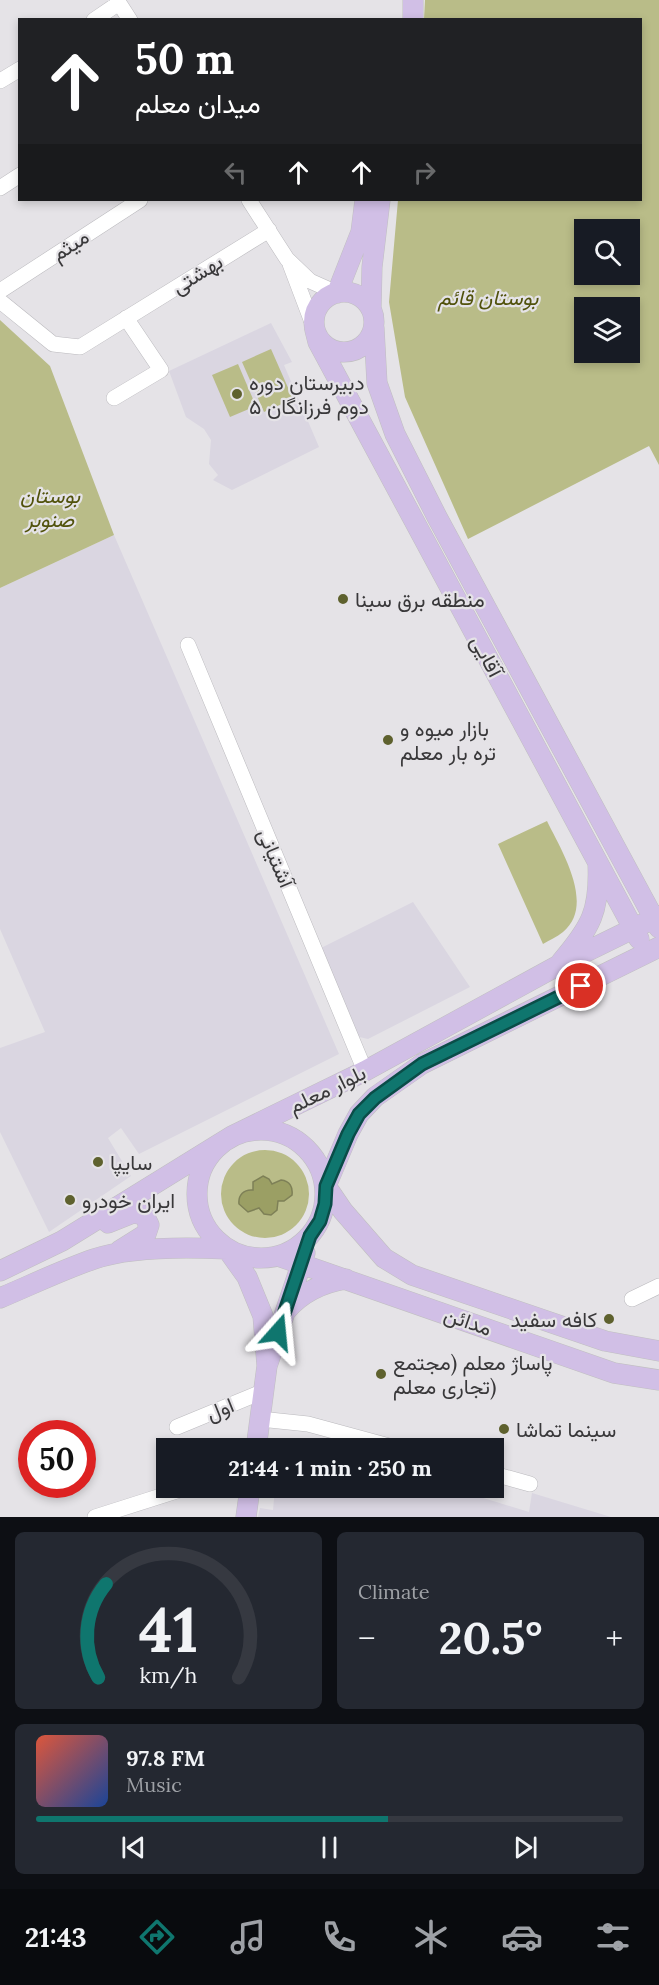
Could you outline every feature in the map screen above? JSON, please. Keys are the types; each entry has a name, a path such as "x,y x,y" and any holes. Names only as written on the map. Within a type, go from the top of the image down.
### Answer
{"main road":[{"path":"400,0 400,18"},
{"path":"413,0 413,18"},
{"path":"337,293 361,232 365,201"},
{"path":"371,309 372,267 380,201"},
{"path":"347,292 357,295 371,309 374,328 370,338 355,351 335,351 319,339 315,330 316,311 321,303 337,293 347,292"},
{"name":"آقایی","path":"374,328 377,383 395,434 442,527 638,889 648,897 658,916"},
{"name":"آقایی","path":"315,330 318,342 634,929 653,950"},
{"path":"557,966 587,928 594,913 599,887 597,858"},
{"name":"بلوار معلم","path":"0,1271 62,1241 232,1136 364,1071 557,966 658,916"},
{"name":"بلوار معلم","path":"326,1186 359,1114 375,1098 422,1064 653,950"},
{"path":"0,1298 95,1258 114,1254 179,1246 227,1249 252,1257 278,1256 295,1249 310,1236 320,1221 325,1204 326,1186 320,1166 308,1149 292,1137 272,1130 252,1130 232,1136 218,1146 207,1158 199,1174 196,1191 198,1208 204,1224 214,1238 227,1249 247,1277 263,1316 267,1366"},
{"name":"مدائن","path":"326,1186 343,1210 384,1258 412,1275 605,1341 627,1347 659,1351"},
{"path":"62,1241 133,1213 144,1215 149,1225 146,1234 114,1254"},
{"path":"257,1438 267,1366 310,1236"},
{"name":"مدائن","path":"278,1256 614,1373 659,1380"},
{"path":"283,1315 293,1302 318,1286 346,1279"},
{"path":"246,1517 249,1498"}],"street":[{"path":"97,18 118,1 129,18"},
{"path":"0,81 18,70"},
{"path":"0,188 18,176"},
{"name":"میثم","path":"0,291 138,201"},
{"name":"آقایی","path":"250,201 287,259 315,330"},
{"name":"بهشتی","path":"0,301 53,344 80,346 269,230"},
{"name":"آقایی","path":"287,259 310,280 337,293"},
{"path":"114,398 161,370 126,318"},
{"name":"آشتیانی","path":"188,645 364,1071"},
{"path":"632,1299 659,1286"},
{"name":"اول","path":"177,1426 264,1391"},
{"path":"260,1419 308,1424 360,1438"},
{"path":"504,1477 530,1484"},
{"path":"95,1517 156,1498"}],"shaded area":[{"name":"دبیرستان دوره دوم فرزانگان ۵","path":"271,323 292,362 284,365 319,447 232,490 213,480 218,475 209,464 211,440 204,429 186,417 169,371"},
{"path":"114,535 339,1054 139,1154 121,1128 108,1138 131,1176 49,1232 0,1132 0,1048 45,1032 0,929 0,588"},
{"path":"413,902 470,987 368,1039 355,1036 319,949"},
{"path":"263,1176 272,1184 281,1180 287,1182 292,1189 292,1195 284,1201 278,1201 277,1210 271,1215 264,1214 259,1208 248,1212 239,1204 242,1193 253,1190 253,1182"},
{"path":"532,1493 611,1517 258,1517 260,1508 273,1510 274,1498 484,1498 529,1512"}],"green space":[{"name":"بوستان قائم","path":"425,0 659,0 659,465 649,446 468,539 405,397 389,302 398,201 642,201 642,18 424,18"},
{"name":"بوستان صنوبر","path":"0,320 50,366 114,535 0,588"},
{"path":"271,349 293,399 264,412 242,362"},
{"path":"238,364 256,406 230,417 212,375"},
{"path":"547,821 573,877 576,907 572,921 563,932 543,944 498,844"},
{"path":"265,1150 282,1154 296,1163 305,1177 309,1194 305,1211 296,1225 282,1234 265,1238 248,1234 234,1225 225,1211 221,1194 225,1177 234,1163 248,1154"}],"place":[{"name":"دبیرستان دوره دوم فرزانگان ۵","path":"237,394"},
{"name":"منطقه برق سینا","path":"343,599"},
{"name":"بازار میوه و تره بار معلم","path":"388,740"},
{"name":"سایپا","path":"98,1162"},
{"name":"ایران خودرو","path":"70,1200"},
{"name":"کافه سفید","path":"609,1319"},
{"name":"پاساژ معلم (مجتمع تجاری معلم)","path":"381,1374"},
{"name":"سینما تماشا","path":"504,1429"}],"route":[{"path":"278,1332 310,1236 320,1221 325,1204 326,1186 359,1114 375,1098 422,1064 581,986"}]}
